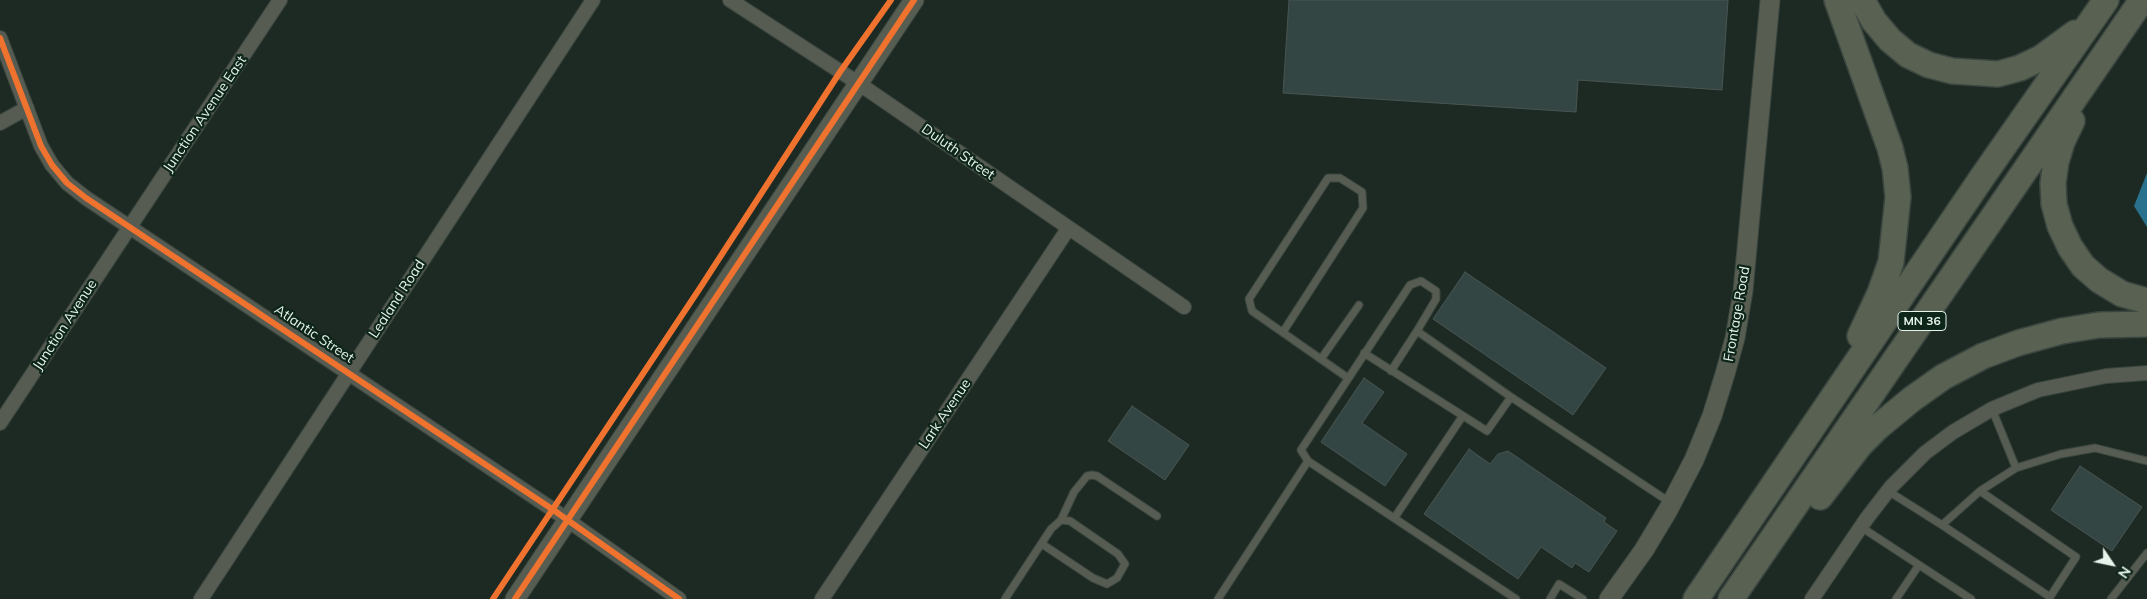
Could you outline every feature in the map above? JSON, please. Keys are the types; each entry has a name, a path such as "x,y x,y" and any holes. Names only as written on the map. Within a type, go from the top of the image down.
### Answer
{"highway":[{"path":"1798,451 1865,328 1891,262 1896,228 1898,197 1895,168 1890,148 1837,0"},
{"path":"1862,0 1874,21 1890,40 1908,55 1929,65 1952,71 1998,74 2020,68 2041,58 2099,10"},
{"name":"MN 36","path":"1731,599 2142,0"},
{"name":"MN 36","path":"1696,599 1983,176 2099,10"},
{"path":"2112,42 2062,142 2056,162 2053,183 2054,204 2066,240 2083,266 2099,280 2122,294 2147,301"},
{"path":"1736,599 1804,518 1860,445 1912,398 1943,377 1983,356 2044,336 2099,326 2147,324"}],"street":[{"name":"Junction Avenue East","path":"130,227 280,0"},
{"name":"Lealand Road","path":"201,599 593,0"},
{"name":"Duluth Street","path":"730,0 858,83 1184,307"},
{"path":"515,599 914,0"},
{"name":"Frontage Road","path":"1609,599 1644,550 1694,460 1712,416 1735,338 1747,255 1770,0"},
{"name":"Atlantic Street","path":"0,38 42,146 52,165 67,183 86,198 349,372 679,599"},
{"path":"0,123 27,108"},
{"name":"Junction Avenue","path":"0,423 130,227"},
{"name":"Lark Avenue","path":"822,599 1068,229"},
{"path":"1812,599 1888,491 1925,453 1953,432 1992,409 2038,390 2106,376 2147,373"}],"lane":[{"path":"1283,332 1363,208 1362,192 1340,178 1328,178 1249,299 1252,311 1348,378"},
{"path":"1391,371 1436,299 1436,291 1421,281 1410,285 1301,450 1308,461 1516,599"},
{"path":"1321,359 1359,306"},
{"path":"1417,331 1511,397 1671,504"},
{"path":"1364,353 1462,417 1487,431 1511,397"},
{"path":"1992,409 2016,468"},
{"path":"1395,517 1462,417"},
{"path":"1942,526 1980,491 2016,468 2061,454 2095,448 2147,461"},
{"path":"1218,599 1308,461"},
{"path":"1005,599 1051,529 1061,520 1074,492 1086,476 1098,476 1158,516"},
{"path":"1888,491 2050,597 2076,557 1980,491"},
{"path":"1042,544 1093,578 1107,584 1117,578 1125,564 1118,554 1070,521 1061,520"},
{"path":"1861,527 1971,599"},
{"path":"2111,599 2147,553"},
{"path":"1896,599 1919,565"},
{"path":"1550,599 1560,584 1584,599"}],"water":[{"path":"2147,173 2147,227 2134,206"}],"building":[{"path":"1289,0 1728,0 1722,90 1578,80 1576,112 1283,93"},
{"path":"1465,272 1606,368 1573,415 1433,319"},
{"path":"1364,378 1384,392 1362,423 1407,454 1385,486 1321,442"},
{"path":"1132,406 1189,445 1165,480 1108,441"},
{"path":"1469,449 1490,464 1498,454 1508,451 1606,518 1604,522 1617,531 1589,572 1575,563 1572,568 1541,547 1518,579 1424,514"},
{"path":"2080,466 2142,507 2112,551 2051,510"}],"cycle path":[{"path":"493,599 700,288 840,72 891,0"},
{"path":"515,599 914,0"},
{"path":"0,38 41,146 52,165 67,183 86,198 552,509 679,599"}]}
